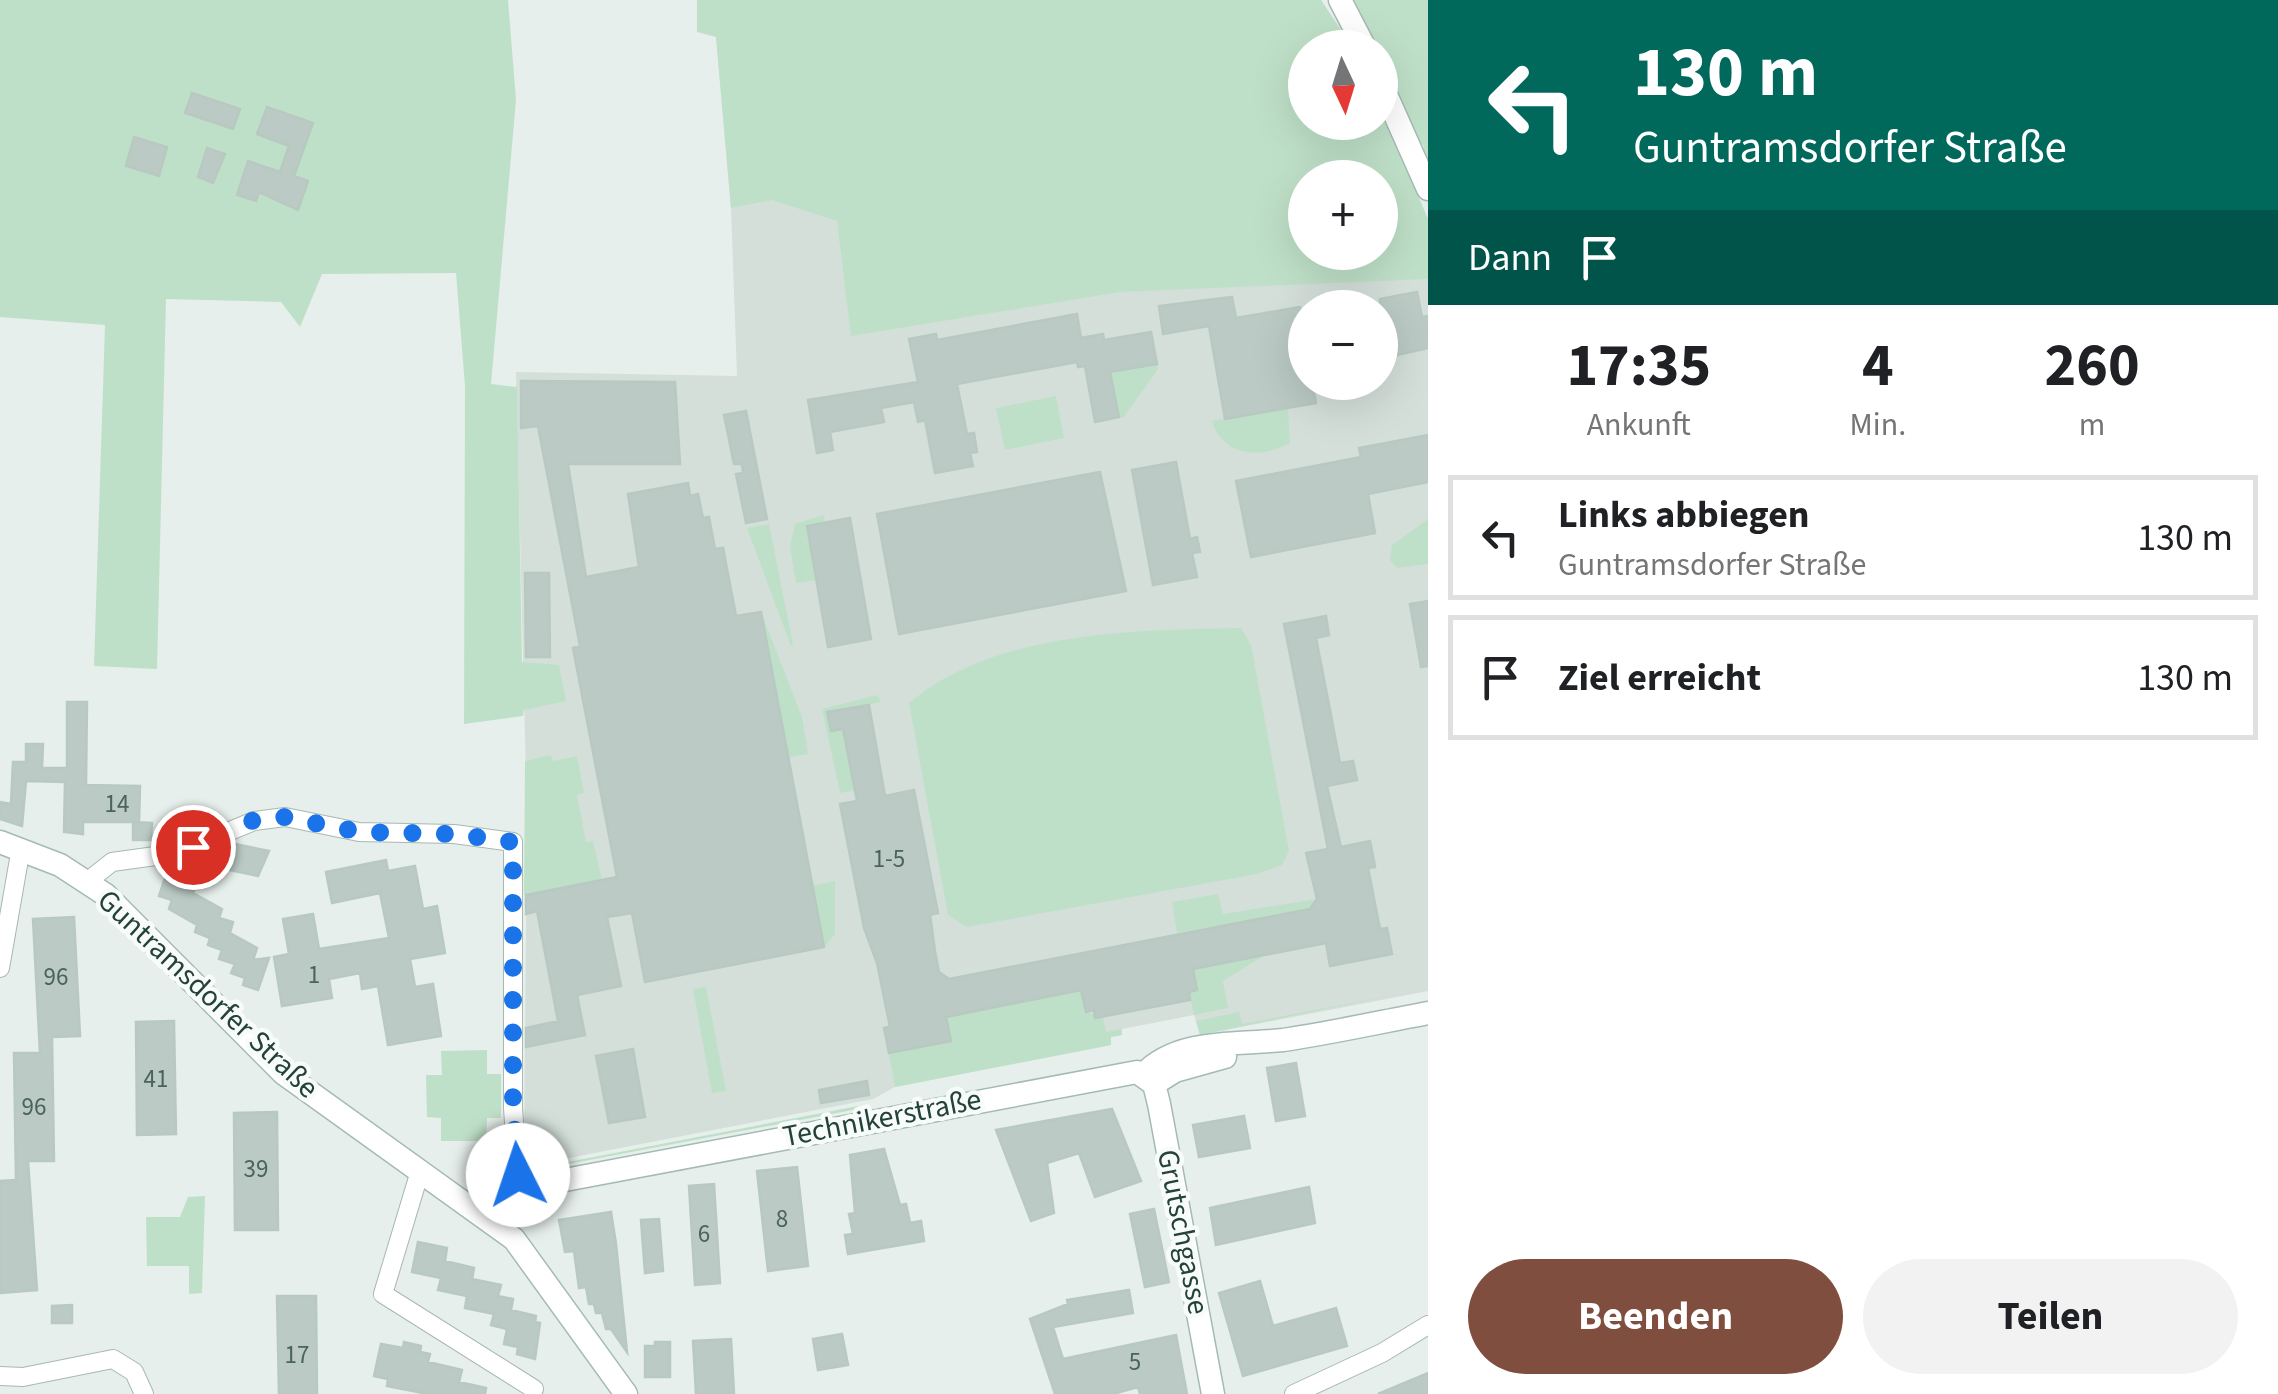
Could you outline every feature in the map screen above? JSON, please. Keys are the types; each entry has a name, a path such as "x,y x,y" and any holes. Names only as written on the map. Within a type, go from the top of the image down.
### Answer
{"street":[{"path":"1340,0 1355,30"},
{"path":"1398,122 1428,189"},
{"name":"Guntramsdorfer Straße","path":"88,881 112,862 177,853 254,820 284,817 360,832 454,834 513,842 513,1108 519,1192"},
{"path":"0,968 11,845"},
{"name":"Guntramsdorfer Straße","path":"11,845 88,881 283,1073 514,1239 626,1394"},
{"name":"Technikerstraße","path":"486,1216 502,1200 519,1192 1088,1078 1128,1071 1148,1079 1166,1056 1428,1013"},
{"name":"Grutschgasse","path":"1148,1079 1213,1394"},
{"path":"420,1171 383,1294 534,1389"},
{"path":"1294,1394 1382,1353 1428,1325"},
{"path":"0,1376 23,1376 113,1359 134,1372 144,1394"}],"shaded area":[{"path":"1321,0 1341,30 1288,30 1288,140 1389,140 1428,219 1428,991 1200,1035 1194,1015 1122,1029 1122,1035 1111,1037 1111,1045 895,1087 873,1099 543,1163 524,1147 527,819 516,372 737,376 731,208 716,37"}],"green space":[{"path":"0,0 508,0 516,100 491,384 517,387 522,662 559,665 566,701 524,710 523,716 464,724 465,386 456,273 322,274 300,327 281,302 166,299 157,669 94,666 105,325 0,317"},
{"path":"697,0 1321,0 1341,30 1288,30 1288,140 1394,140 1428,219 1428,279 1120,292 851,336 837,221 772,200 731,208 716,37 697,32"},
{"path":"1349,0 1428,0 1428,171 1423,145 1411,134 1398,105 1398,30 1364,30"},
{"path":"1157,364 1158,369 1123,418 1119,417 1110,372"},
{"path":"1056,396 1064,438 1005,450 996,408"},
{"path":"1288,408 1290,443 1267,451 1244,452 1234,448 1217,433 1212,421"},
{"path":"824,515 825,523 808,526 817,580 796,583 790,546 795,524"},
{"path":"1428,519 1428,564 1397,568 1390,560 1392,545"},
{"path":"769,524 793,645 791,646 747,528"},
{"path":"761,612 802,717 808,754 789,757"},
{"path":"1241,628 1251,645 1289,851 1282,865 1257,874 967,927 948,915 909,703 943,679 1023,648 1111,634"},
{"path":"877,695 881,702 827,714 830,729 843,729 855,790 840,793 822,709"},
{"path":"551,755 553,761 577,756 584,793 577,795 586,842 593,841 602,880 524,895 525,761"},
{"path":"835,881 835,934 824,947 812,886"},
{"path":"1218,894 1223,914 1317,899 1310,909 1177,933 1172,902"},
{"path":"1265,955 1223,981 1228,1008 1194,1015 1189,992 1197,990 1193,969"},
{"path":"706,987 726,1091 712,1093 693,989"},
{"path":"1081,990 1086,1012 1103,1017 1106,1032 1121,1029 1122,1035 1111,1037 1111,1045 895,1087 889,1053 950,1041 946,1017"},
{"path":"1398,994 1200,1035 1196,1021 1239,1012 1242,1024"},
{"path":"487,1050 487,1074 501,1074 501,1118 487,1118 486,1141 441,1141 441,1118 427,1117 426,1075 442,1075 441,1051"},
{"path":"858,1109 542,1169 542,1167"},
{"path":"205,1196 202,1293 189,1294 189,1266 147,1266 146,1217 180,1217 188,1197"}],"building":[{"path":"192,93 240,109 233,129 185,113"},
{"path":"267,107 313,123 294,176 308,181 298,210 259,192 256,201 237,195 248,161 280,172 289,146 257,134"},
{"path":"134,137 167,147 159,176 126,166"},
{"path":"207,148 225,154 213,183 198,177"},
{"path":"1417,292 1422,317 1428,316 1428,348 1398,355 1398,296"},
{"path":"1232,297 1236,318 1288,309 1288,400 1316,403 1225,419 1209,326 1163,334 1159,306"},
{"path":"1077,314 1081,338 1103,334 1104,340 1151,332 1157,364 1110,372 1119,417 1095,422 1085,366 1078,367 1077,362 957,384 967,434 974,433 977,452 970,453 973,466 935,473 925,420 918,422 914,402 881,408 884,422 830,432 833,450 817,453 808,400 918,382 909,339 936,334 937,340"},
{"path":"521,381 675,382 680,464 568,464 586,577 639,567 628,494 688,483 690,496 698,494 703,518 709,517 715,549 723,548 736,616 761,612 824,947 645,982 632,913 607,917 621,986 577,995 585,1035 526,1047 526,1028 558,1021 537,911 526,914 526,895 617,877 573,648 580,646 538,426 521,428"},
{"path":"746,411 767,519 746,523 736,474 743,473 742,464 734,464 724,415"},
{"path":"1428,435 1428,482 1368,494 1375,533 1251,557 1236,481 1361,457 1359,448"},
{"path":"1176,462 1190,539 1197,537 1200,552 1192,553 1197,577 1153,585 1132,470"},
{"path":"1100,472 1126,591 899,634 877,514"},
{"path":"850,518 871,639 828,647 807,526"},
{"path":"525,573 549,573 550,657 526,657"},
{"path":"1428,601 1428,666 1421,667 1410,604"},
{"path":"1326,616 1329,635 1316,638 1340,763 1353,761 1357,780 1327,786 1341,847 1370,841 1375,867 1368,868 1380,929 1387,928 1392,954 1330,966 1326,943 1193,969 1197,990 1189,992 1190,1000 1095,1018 1094,1010 1086,1012 1081,990 946,1017 951,1041 889,1053 884,1028 890,1027 877,963 864,928 840,804 857,801 843,729 831,731 827,712 869,705 885,796 914,790 938,913 930,915 935,951 939,972 949,979 1310,909 1317,899 1306,853 1328,849 1284,624"},
{"path":"67,702 87,702 86,785 140,786 139,822 83,822 83,834 64,832 65,782 26,781 22,826 0,819 0,802 11,804 13,762 26,762 26,744 43,744 42,768 67,768"},
{"path":"133,822 152,823 151,840 133,840"},
{"path":"235,844 269,851 258,876 225,869"},
{"path":"386,860 388,871 415,866 423,909 437,906 445,953 410,959 415,987 433,984 441,1036 388,1045 378,986 362,989 360,973 329,979 332,998 282,1006 274,957 289,954 283,919 313,914 319,949 389,938 380,893 332,903 326,872"},
{"path":"167,872 196,886 193,893 222,909 219,918 233,922 230,933 257,948 253,960 269,958 258,990 243,985 245,978 231,973 235,964 219,959 222,950 208,945 210,938 195,932 197,925 169,909 172,900 159,896"},
{"path":"74,917 80,1036 52,1037 54,1161 28,1161 37,1290 0,1293 0,1181 16,1180 14,1053 40,1053 33,919"},
{"path":"174,1021 176,1134 137,1135 136,1022"},
{"path":"633,1049 645,1117 609,1123 596,1056"},
{"path":"1296,1063 1305,1116 1276,1121 1267,1068"},
{"path":"867,1081 869,1095 821,1103 819,1090"},
{"path":"1112,1109 1141,1181 1095,1197 1079,1153 1047,1163 1054,1213 1031,1221 996,1130"},
{"path":"277,1112 278,1230 235,1230 234,1113"},
{"path":"1244,1116 1250,1148 1199,1157 1193,1125"},
{"path":"884,1149 900,1205 906,1204 910,1223 921,1221 924,1241 848,1254 845,1235 853,1234 849,1214 855,1213 850,1155"},
{"path":"797,1167 808,1266 768,1271 757,1171"},
{"path":"714,1184 720,1283 695,1285 689,1186"},
{"path":"1309,1187 1315,1223 1216,1245 1210,1208"},
{"path":"1154,1209 1169,1282 1145,1287 1130,1214"},
{"path":"611,1212 627,1352 611,1329 606,1329 602,1313 596,1313 594,1304 589,1304 586,1287 579,1288 574,1251 565,1252 559,1220"},
{"path":"659,1219 663,1271 645,1273 641,1220"},
{"path":"418,1242 447,1248 445,1261 474,1268 472,1279 501,1285 498,1296 513,1299 511,1310 536,1316 535,1322 540,1323 535,1359 517,1354 518,1347 504,1344 507,1329 491,1325 494,1314 465,1308 467,1296 438,1290 441,1278 412,1272"},
{"path":"1260,1281 1273,1326 1336,1308 1347,1346 1243,1376 1219,1293"},
{"path":"1129,1290 1133,1313 1053,1327 1063,1359 1176,1335 1187,1394 1140,1394 1138,1387 1113,1394 1055,1394 1030,1319 1068,1304 1067,1300"},
{"path":"277,1296 316,1296 317,1394 279,1394"},
{"path":"72,1305 72,1323 52,1323 52,1306"},
{"path":"842,1334 848,1365 818,1370 813,1339"},
{"path":"731,1339 734,1394 696,1394 693,1341"},
{"path":"404,1342 421,1346 420,1352 430,1354 428,1362 462,1370 459,1382 486,1388 485,1394 428,1394 387,1386 388,1379 374,1376 381,1344 403,1348"},
{"path":"655,1342 670,1342 670,1377 645,1377 645,1346 655,1346"},
{"path":"1428,1373 1428,1394 1378,1394"}],"route":[{"path":"193,847 254,820 284,817 360,832 454,834 513,842 513,1108 518,1175"}]}
